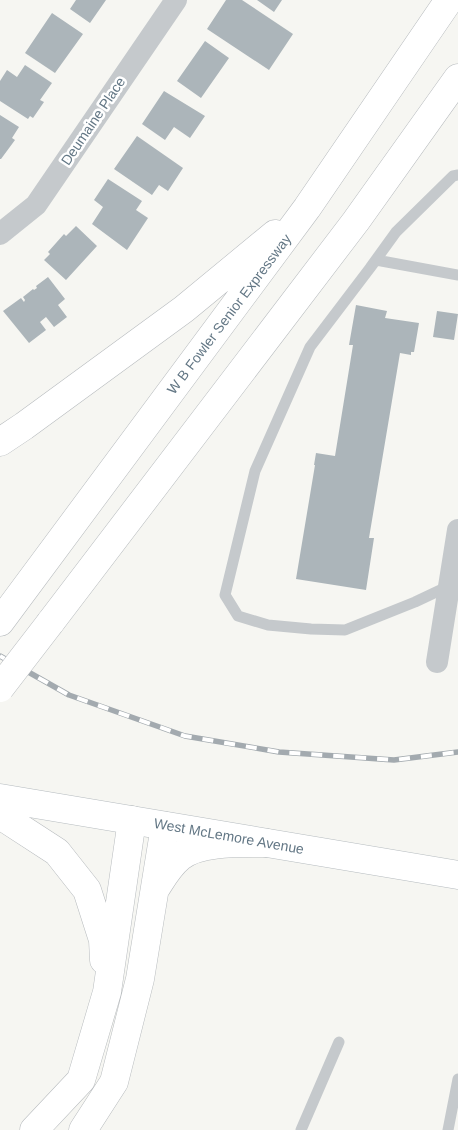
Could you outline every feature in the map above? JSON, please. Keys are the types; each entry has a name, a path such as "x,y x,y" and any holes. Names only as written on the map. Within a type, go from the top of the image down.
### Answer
{"main road":[{"name":"W B Fowler Senior Expressway","path":"7,613 307,208 449,0"},
{"path":"0,688 356,221 458,78"},
{"path":"0,442 184,310 307,208"},
{"name":"West McLemore Avenue","path":"0,798 458,876"},
{"path":"0,815 57,852 87,890 103,940 107,992"},
{"path":"34,1130 81,1080 107,992 132,820"},
{"path":"83,1130 114,1082 140,979 165,826"},
{"path":"154,891 167,871 182,855 210,846 232,843 266,843"}],"street":[{"name":"Deumaine Place","path":"0,234 36,205 176,0"},
{"path":"437,662 454,584 458,530"}],"lane":[{"path":"454,584 346,630 268,625 238,616 225,595 255,471 310,347 396,232 453,176 458,174"},
{"path":"376,260 458,275"},
{"path":"301,1130 339,1042"},
{"path":"448,1130 458,1079"}],"building":[{"path":"76,0 106,0 90,23 70,9"},
{"path":"226,0 242,0 293,34 269,70 207,29"},
{"path":"257,0 282,0 274,12"},
{"path":"52,13 83,34 55,73 25,53"},
{"path":"205,41 229,58 201,98 177,81"},
{"path":"25,65 52,83 40,100 44,102 33,118 30,116 28,119 0,101 0,81 7,70 17,77"},
{"path":"164,91 205,116 190,138 174,127 165,140 142,124"},
{"path":"0,115 19,127 12,138 15,140 1,159 0,159"},
{"path":"137,136 183,168 168,191 159,185 152,195 114,169"},
{"path":"108,179 142,201 136,210 148,218 127,250 92,224 103,207 94,200"},
{"path":"76,226 97,246 66,280 44,260 50,254 48,252 64,234 66,236"},
{"path":"48,277 65,299 58,305 67,317 54,327 46,317 40,322 46,330 29,343 3,311 21,298 24,302 23,297 37,288 36,286"},
{"path":"356,305 387,311 385,318 419,323 414,352 411,352 411,355 400,353 369,538 374,538 366,590 296,579 316,453 335,456 353,345 349,345"},
{"path":"437,311 458,314 454,340 433,337"}],"railway":[{"path":"0,656 69,695 185,736 279,752 394,760 458,752"}]}
